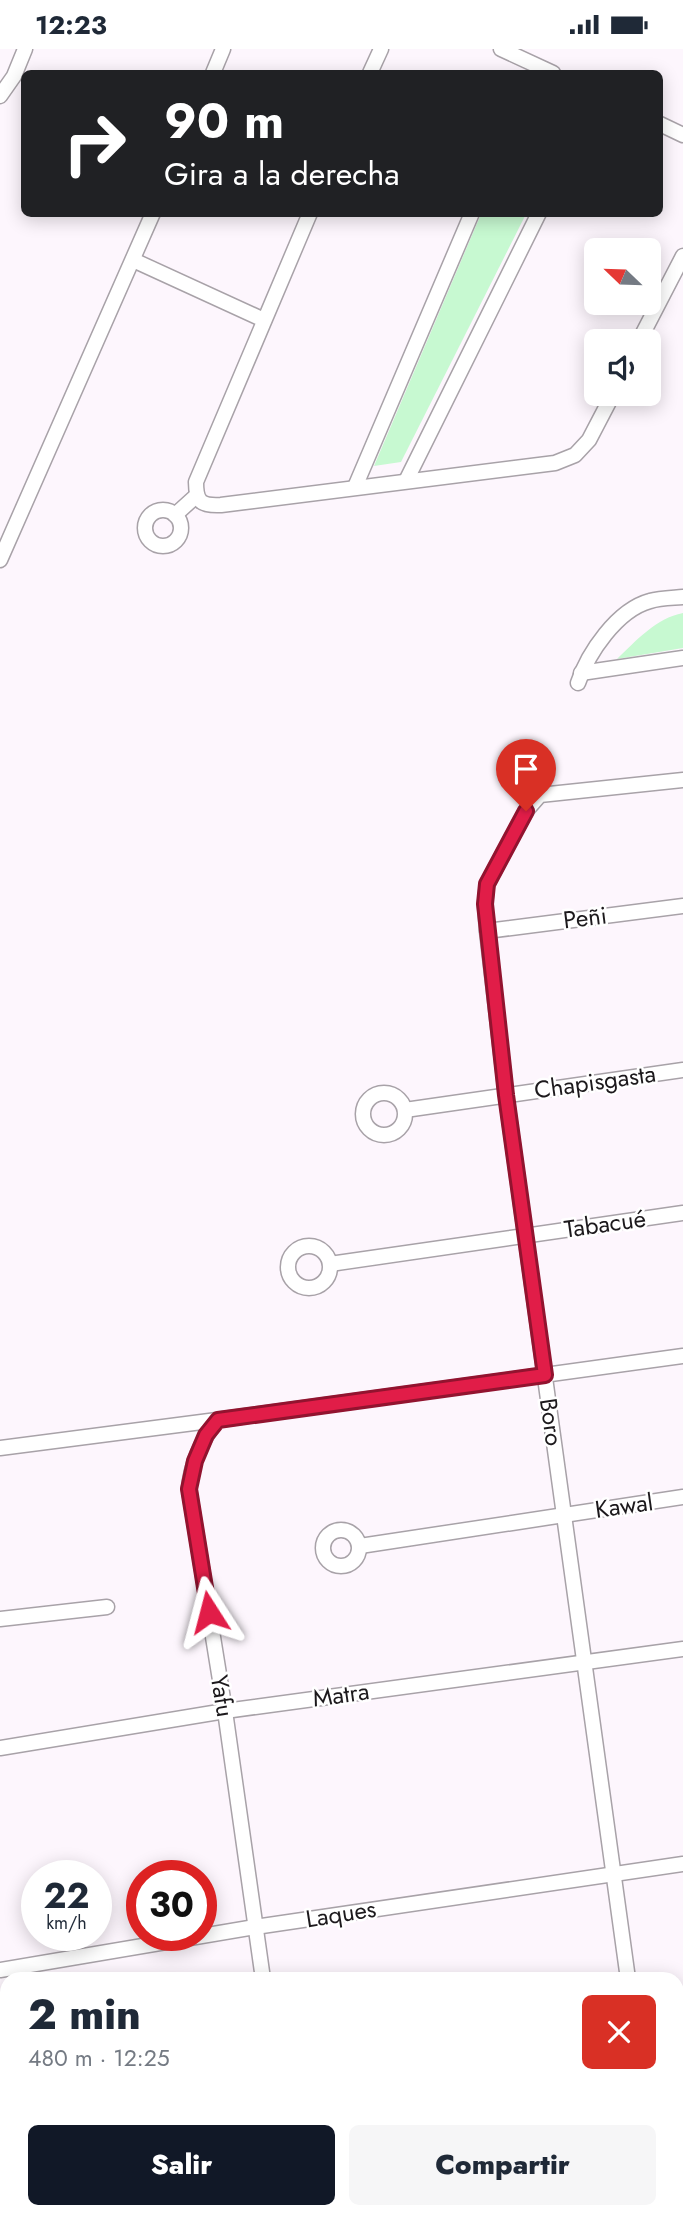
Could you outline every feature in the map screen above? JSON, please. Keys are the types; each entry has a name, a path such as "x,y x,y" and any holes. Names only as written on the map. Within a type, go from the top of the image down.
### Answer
{"street":[{"path":"0,96 14,76 25,49"},
{"path":"214,70 223,49"},
{"path":"371,70 381,49"},
{"path":"501,49 534,69"},
{"path":"663,125 683,135"},
{"path":"0,559 151,217"},
{"path":"308,217 196,482 196,496 202,503 209,506 221,505 555,463 575,455 589,440 607,406"},
{"path":"355,487 470,217"},
{"path":"405,481 537,217"},
{"path":"645,329 683,256"},
{"path":"133,260 264,320"},
{"path":"176,515 196,496"},
{"path":"683,597 648,601 628,614 605,633 590,654 580,678 683,658"},
{"name":"Boro","path":"627,1972 506,1095 485,904 487,884 526,811 540,795 683,780"},
{"name":"Peñi","path":"487,931 683,906"},
{"name":"Chapisgasta","path":"405,1110 683,1070"},
{"name":"Tabacué","path":"330,1263 683,1213"},
{"path":"0,1448 683,1356"},
{"name":"Yafu","path":"218,1420 206,1435 195,1461 189,1489 225,1711 261,1972"},
{"name":"Kawal","path":"360,1546 683,1497"},
{"path":"0,1619 107,1607"},
{"name":"Matra","path":"0,1748 225,1711 683,1649"},
{"name":"Laques","path":"0,1970 255,1927 683,1864"}],"green space":[{"path":"480,217 524,217 401,462 374,466"},
{"path":"683,613 683,648 617,659 655,625"}],"route":[{"path":"209,1612 189,1489 195,1461 206,1435 218,1420 545,1375 506,1095 485,904 487,884 526,811"}]}
